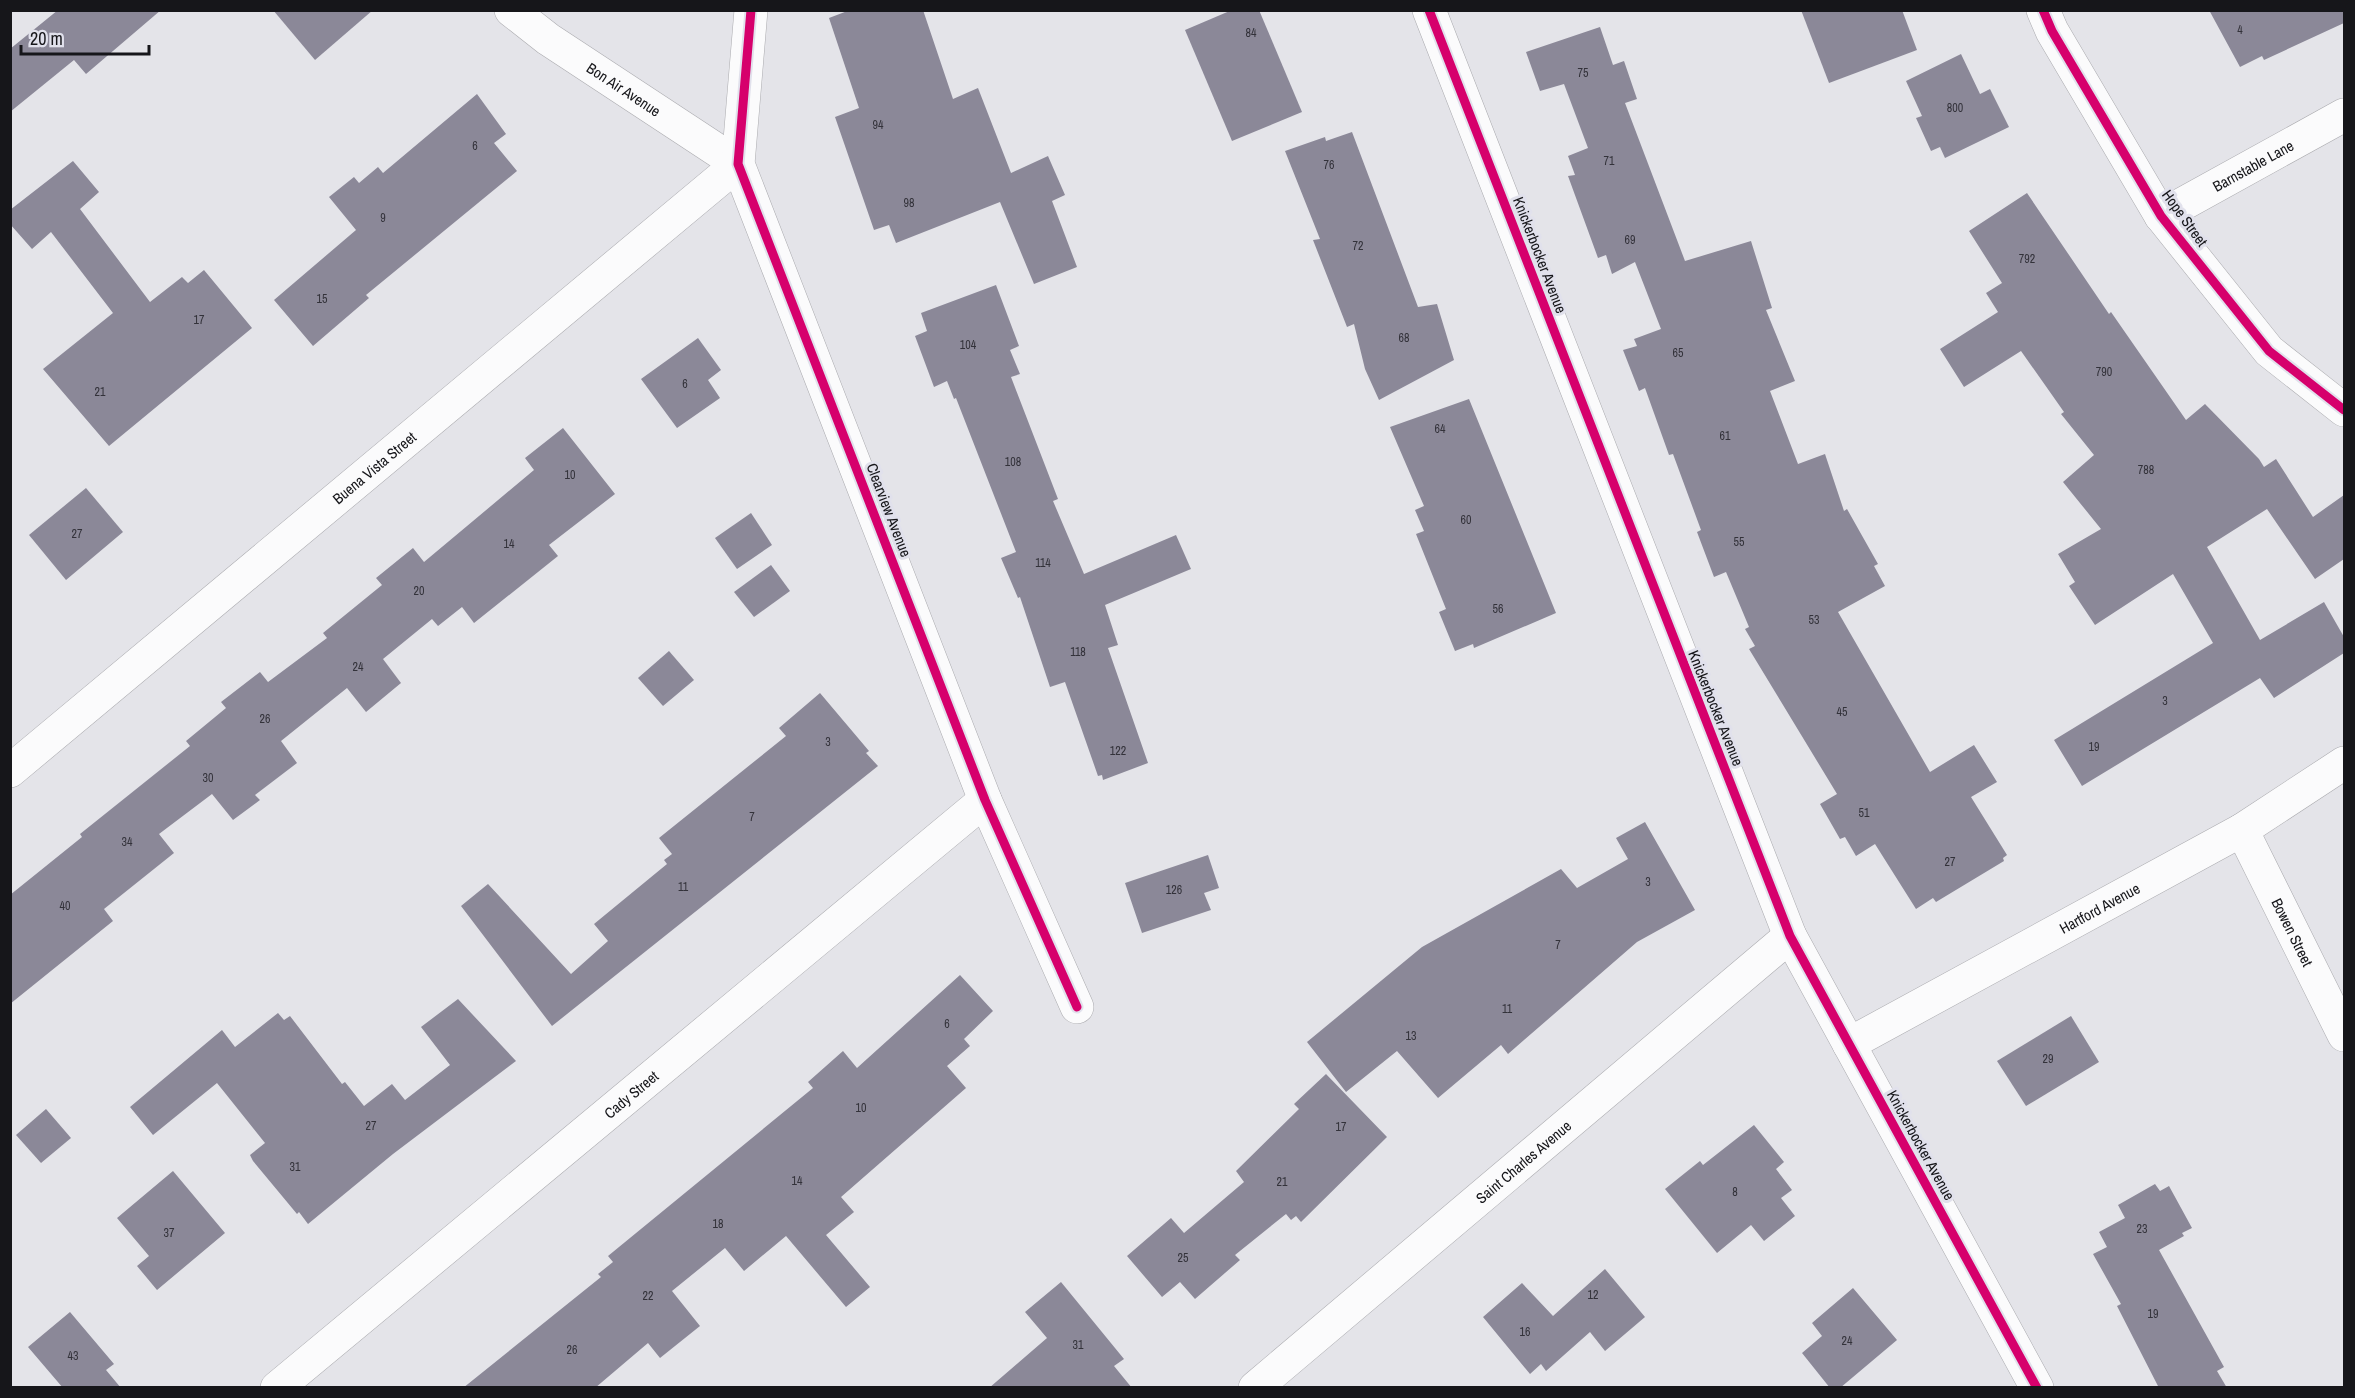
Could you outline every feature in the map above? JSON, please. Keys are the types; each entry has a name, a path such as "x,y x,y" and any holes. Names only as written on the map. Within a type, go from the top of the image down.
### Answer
{"street":[{"name":"Bon Air Avenue","path":"511,10 548,39 738,164"},
{"name":"Clearview Avenue","path":"751,10 738,164 985,800 1077,1007"},
{"name":"Knickerbocker Avenue","path":"1429,10 1790,936 2037,1388"},
{"name":"Hope Street","path":"2043,10 2052,31 2161,216 2269,351 2344,410"},
{"name":"Barnstable Lane","path":"2161,216 2344,115"},
{"name":"Buena Vista Street","path":"10,771 738,164"},
{"name":"Hartford Avenue","path":"1848,1044 2242,831 2344,763"},
{"name":"Cady Street","path":"277,1388 985,800"},
{"name":"Bowen Street","path":"2242,831 2344,1035"},
{"name":"Saint Charles Avenue","path":"1255,1388 1790,936"}],"building":[{"path":"58,10 161,10 86,74 74,60 10,112 10,49"},
{"path":"273,10 373,10 315,60"},
{"path":"850,10 923,10 953,99 978,88 1011,173 1048,156 1065,195 1052,201 1077,267 1034,284 1000,202 896,243 889,225 874,230 835,117 859,108 829,18"},
{"path":"1232,10 1259,10 1302,112 1232,141 1185,30"},
{"path":"1801,10 1902,10 1917,50 1829,83"},
{"path":"2209,10 2344,10 2344,23 2264,60 2262,56 2240,67"},
{"path":"1600,27 1613,65 1624,61 1637,99 1625,103 1685,261 1751,241 1772,308 1766,310 1795,381 1770,391 1798,464 1825,454 1844,511 1847,509 1878,564 1874,566 1885,586 1838,612 1930,772 1974,745 1997,782 1971,797 2007,855 2003,858 2004,861 1936,902 1933,898 1916,909 1875,844 1856,856 1845,837 1840,839 1820,804 1837,794 1749,649 1755,646 1745,629 1749,627 1726,572 1714,577 1697,532 1701,530 1673,454 1669,455 1645,388 1639,391 1623,350 1637,346 1634,339 1661,329 1635,262 1612,274 1606,255 1598,258 1568,176 1575,175 1568,156 1588,148 1564,84 1540,91 1526,52"},
{"path":"1961,54 1980,94 1990,89 2009,127 1945,158 1940,147 1931,151 1916,118 1922,116 1906,81"},
{"path":"477,94 506,134 494,143 517,171 366,295 369,298 313,346 274,300 356,230 329,197 354,177 359,183 378,167 383,173"},
{"path":"1352,132 1418,307 1437,304 1454,360 1379,400 1365,369 1354,324 1347,327 1313,240 1320,239 1285,151 1325,137 1326,141"},
{"path":"73,161 99,192 80,209 150,302 182,277 188,283 204,270 252,328 109,446 43,369 113,313 51,232 32,249 10,224 10,210"},
{"path":"2027,193 2109,314 2111,312 2186,420 2205,404 2259,459 2264,467 2276,459 2313,517 2344,495 2344,559 2315,579 2267,509 2207,547 2260,640 2324,602 2344,637 2344,653 2274,698 2260,678 2082,786 2054,740 2213,643 2173,574 2095,625 2069,586 2075,582 2058,554 2101,529 2063,482 2094,455 2061,414 2064,412 2021,351 1964,387 1940,349 1998,312 1986,293 2002,283 1969,231"},
{"path":"996,285 1019,346 1010,350 1020,374 1011,377 1058,499 1053,501 1084,574 1176,535 1191,569 1105,605 1118,645 1108,648 1148,763 1103,780 1102,775 1098,776 1065,682 1050,687 1020,597 1018,598 1001,558 1016,552 956,398 954,399 947,381 934,387 915,336 927,331 921,313"},
{"path":"698,338 721,370 708,380 720,398 677,428 641,379"},
{"path":"1469,399 1556,613 1474,648 1473,644 1455,651 1439,612 1446,609 1416,534 1424,531 1415,510 1424,506 1390,427"},
{"path":"563,428 615,494 549,545 558,556 474,623 462,607 438,626 432,619 383,659 401,683 366,712 347,688 281,741 297,763 255,795 260,800 233,820 212,794 159,834 174,853 104,909 113,921 10,1004 10,895 82,837 80,834 190,746 186,741 226,708 221,702 260,672 268,682 327,638 323,633 382,585 376,578 413,548 424,562 534,470 525,458"},
{"path":"86,488 123,532 66,580 29,535"},
{"path":"751,513 772,545 737,569 715,538"},
{"path":"771,565 790,591 754,617 734,592"},
{"path":"669,651 694,680 663,706 638,678"},
{"path":"820,693 869,751 866,753 878,766 552,1026 461,906 488,884 571,974 608,941 594,924 667,864 664,860 672,854 659,838 786,736 779,728"},
{"path":"1645,822 1695,910 1637,942 1508,1054 1501,1045 1438,1098 1397,1051 1346,1092 1307,1042 1422,947 1561,869 1577,888 1628,859 1616,838"},
{"path":"1208,855 1219,888 1204,893 1211,910 1142,933 1125,883"},
{"path":"960,975 993,1011 964,1039 970,1046 947,1066 966,1088 841,1197 854,1212 826,1235 870,1287 846,1307 786,1236 744,1271 725,1248 672,1291 700,1326 660,1358 648,1343 595,1388 463,1388 601,1277 598,1274 613,1262 608,1256 813,1088 808,1082 843,1051 857,1068"},
{"path":"458,999 516,1061 393,1154 308,1224 253,1161 250,1155 265,1143 217,1083 153,1135 130,1107 222,1030 235,1047 278,1013 284,1020 290,1016 342,1084 345,1082 364,1106 392,1084 405,1100 450,1065 421,1027"},
{"path":"2071,1016 2099,1062 2026,1106 1997,1061"},
{"path":"1326,1074 1387,1137 1301,1222 1296,1216 1291,1220 1286,1214 1235,1255 1240,1260 1195,1299 1180,1282 1162,1297 1127,1256 1171,1218 1184,1233 1244,1182 1236,1171 1299,1109 1294,1104"},
{"path":"46,1109 71,1138 41,1163 16,1135"},
{"path":"1754,1125 1784,1162 1776,1169 1792,1190 1781,1198 1795,1216 1764,1241 1751,1225 1717,1253 1665,1189 1700,1161 1703,1165"},
{"path":"173,1171 225,1233 157,1290 137,1266 149,1256 117,1218"},
{"path":"2155,1184 2160,1191 2169,1186 2192,1228 2182,1233 2184,1236 2159,1250 2224,1367 2217,1371 2227,1388 2159,1388 2117,1306 2121,1304 2093,1254 2107,1247 2099,1232 2125,1218 2118,1205"},
{"path":"1605,1269 1645,1317 1605,1351 1590,1332 1546,1371 1541,1364 1530,1374 1483,1317 1522,1283 1553,1316"},
{"path":"1061,1282 1124,1359 1114,1366 1132,1388 989,1388 1047,1338 1025,1312"},
{"path":"1853,1288 1897,1340 1840,1388 1830,1388 1802,1353 1822,1336 1812,1323"},
{"path":"70,1312 114,1364 106,1370 121,1388 63,1388 28,1347"}],"cycle path":[{"path":"751,10 738,164 985,800 1077,1007"},
{"path":"1429,10 1790,936 2037,1388"},
{"path":"2043,10 2052,31 2161,216 2269,351 2344,410"}]}
